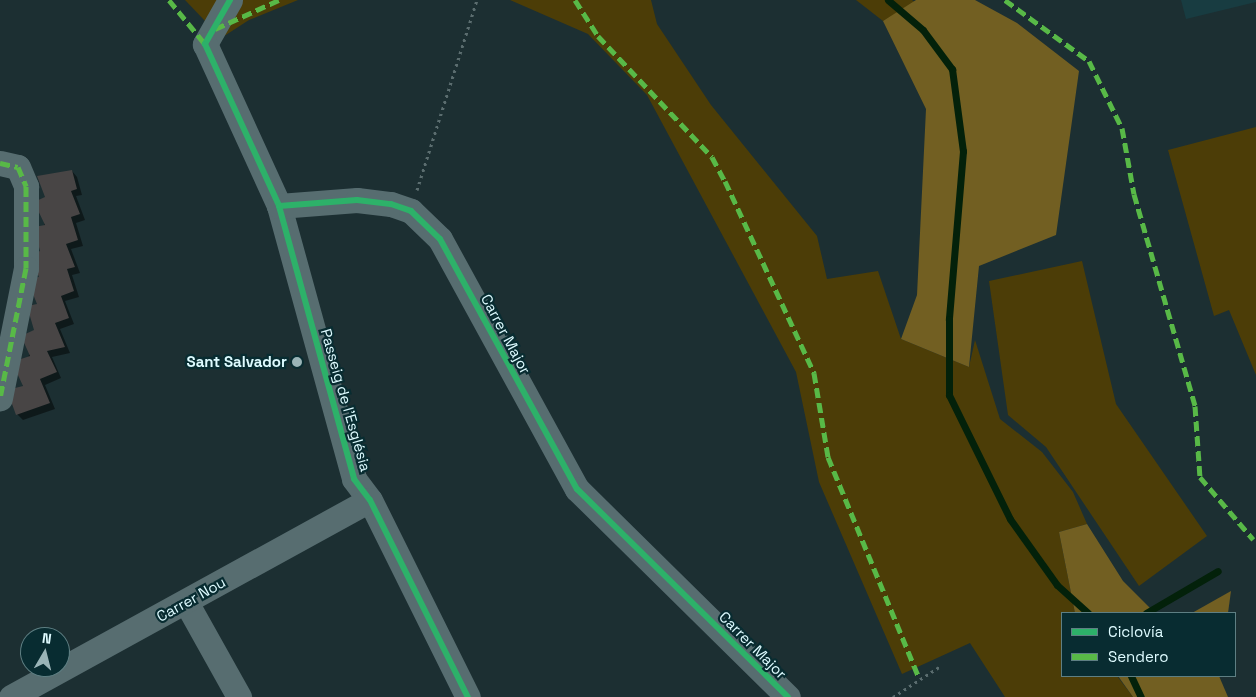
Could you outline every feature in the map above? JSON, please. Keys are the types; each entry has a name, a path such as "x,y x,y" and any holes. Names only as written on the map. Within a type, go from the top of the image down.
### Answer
{"street":[{"path":"230,0 205,44 279,206 357,200 411,211"},
{"path":"0,163 18,167 26,186 26,268 0,398"},
{"name":"Passeig de l'Església","path":"279,206 354,479 370,500 468,697"},
{"name":"Carrer Major","path":"411,211 440,239 577,489 788,697"},
{"name":"Carrer Nou","path":"11,697 370,500"},
{"path":"186,602 239,697"}],"path":[{"path":"411,211 477,0"},
{"path":"893,697 939,667"}],"shaded area":[{"path":"185,0 219,0 206,22"},
{"path":"239,0 298,0 249,20 215,42"},
{"path":"510,0 651,0 657,24 711,105 817,236 827,279 878,271 901,339 969,367 975,340 1000,419 1042,452 1073,492 1087,524 1059,532 1075,612 1061,612 1061,677 1118,677 1133,697 1005,697 970,643 902,674 819,482 796,372 647,95 588,34"},
{"path":"856,0 912,0 916,3 883,21"},
{"path":"916,0 975,0 1017,23 1079,71 1056,235 979,266 969,367 901,339 917,295 926,109 883,21"},
{"path":"1181,0 1256,0 1256,2 1186,19"},
{"path":"1256,127 1256,375 1229,310 1214,316 1168,150"},
{"path":"1082,261 1116,404 1207,536 1139,586 1046,447 1008,415 989,281"},
{"path":"1087,524 1123,581 1154,612 1075,612 1059,532"},
{"path":"1231,591 1228,612 1194,612"},
{"path":"1119,677 1219,677 1228,697 1133,697"}],"building":[{"path":"72,170 77,189 71,191 80,214 71,217 78,240 66,244 75,267 67,269 74,291 61,296 69,318 55,323 65,347 47,351 57,372 40,379 50,403 16,415 7,390 23,386 12,362 30,356 21,336 34,330 27,306 37,304 27,279 39,277 30,256 40,251 34,227 45,225 34,202 45,197 37,176"}],"waterway":[{"path":"888,0 923,30 952,69 963,151 949,319 949,395 1010,519 1057,585 1087,612"},
{"path":"1148,612 1218,571"},
{"path":"1131,677 1141,697"}],"marked path":[{"path":"169,0 205,44"},
{"path":"215,29 279,0"},
{"path":"575,0 598,36 712,157 725,181 814,373 828,457 918,675"},
{"path":"1005,0 1089,61 1122,128 1134,194 1195,406 1200,477 1253,539"},
{"path":"0,163 18,167 26,186 26,268 0,398"}],"cycle path":[{"path":"230,0 205,44 279,206 354,479 370,500 468,697"},
{"path":"279,206 357,200 391,204 411,211 440,239 577,489 788,697"}],"place":[{"name":"Sant Salvador","path":"297,362"}]}
